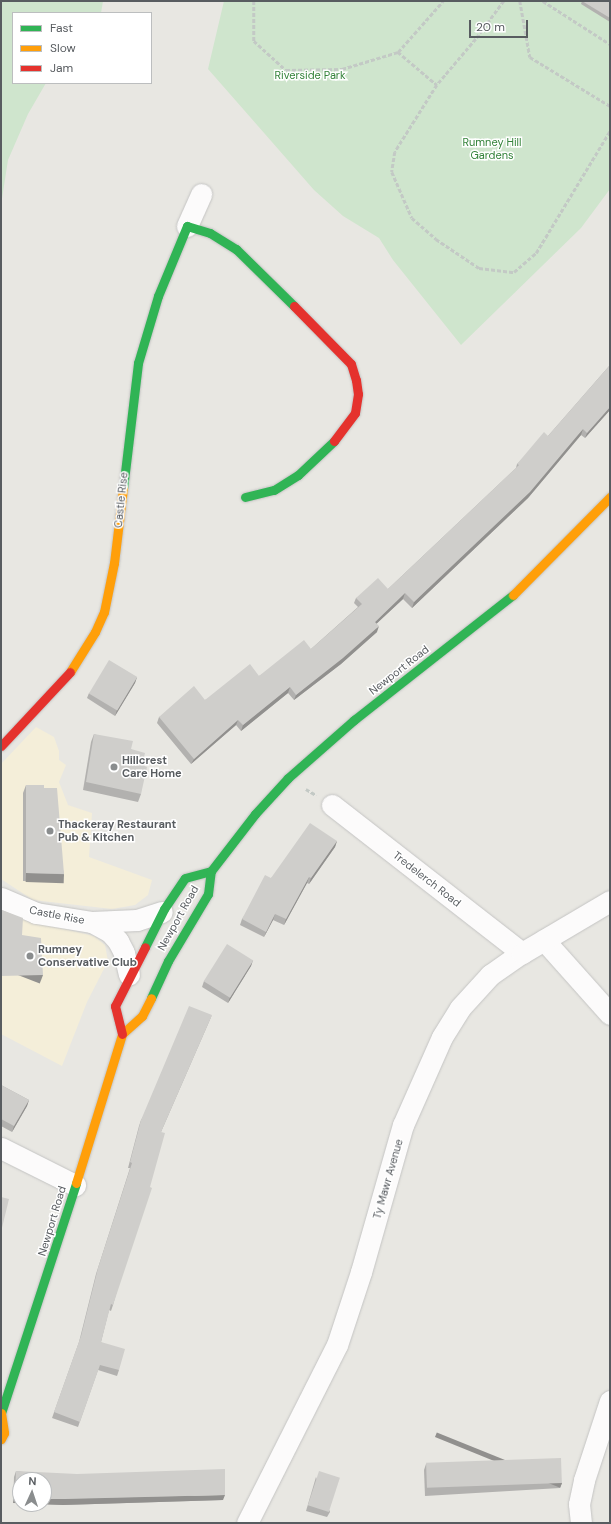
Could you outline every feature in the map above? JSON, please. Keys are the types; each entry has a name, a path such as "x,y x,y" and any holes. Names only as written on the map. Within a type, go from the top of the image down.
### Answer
{"main road":[{"path":"187,226 210,233 236,249 339,350 351,364 356,380 358,394 355,413 337,438 298,476 274,490 245,497"},
{"name":"Castle Rise","path":"1,746 70,672 95,632 104,612 114,562 138,362 158,296 187,226"},
{"name":"Newport Road","path":"122,1034 142,1016 168,961 208,894 211,871 255,814 288,778 342,729 512,596 557,554 610,497"},
{"name":"Newport Road","path":"1,1439 4,1433 1,1413 76,1185 122,1034 115,1006 129,974 162,912 185,878 211,871"}],"street":[{"name":"Castle Rise","path":"187,226 201,194"},
{"name":"Tredelerch Road","path":"332,805 522,953"},
{"name":"Castle Rise","path":"1,898 36,913 92,922 137,920 162,912"},
{"name":"Ty Mawr Avenue","path":"247,1523 337,1346 359,1279 403,1125 427,1067 460,1008 490,975 522,953 610,901"},
{"name":"Castle Rise","path":"92,922 110,932 118,941 124,953 129,974"},
{"path":"544,940 610,1014"},
{"path":"1,1148 76,1185"},
{"path":"580,1523 582,1487 610,1401"}],"path":[{"path":"254,1 254,40 286,70 342,70 398,52 443,1"},
{"path":"504,1 476,39 437,85 395,152 392,172 412,218 436,239 479,268 514,272 536,253 610,131"},
{"path":"520,1 530,57 610,107"},
{"path":"543,1 610,44"},
{"path":"398,52 437,85"},
{"path":"288,778 332,805"}],"shaded area":[{"path":"36,727 54,737 59,751 59,760 66,765 59,782 68,805 92,813 89,857 152,880 148,895 135,905 112,909 33,900 1,879 1,764"},
{"path":"1,914 94,936 105,945 108,961 87,1002 62,1066 1,1034"}],"green space":[{"path":"1,1 103,1 101,12 12,12 12,84 45,84 28,114 8,160 1,205"},
{"name":"Rumney Hill Gardens","path":"224,1 610,1 610,189 581,228 461,345 393,260 379,238 343,216 314,190 208,69"}],"building":[{"path":"582,1 610,1 610,18"},
{"path":"610,365 610,407 587,433 583,429 530,492 414,602 405,593 375,622 379,626 343,658 296,695 290,687 243,725 238,720 194,759 159,717 194,686 205,700 250,664 259,676 304,640 311,649 362,604 356,598 378,578 388,589 519,465 517,464 544,432 548,436"},
{"path":"109,660 137,677 117,710 89,693"},
{"name":"Hillcrest Care Home","path":"94,734 133,741 131,749 145,753 142,765 147,767 141,794 86,782"},
{"name":"Thackeray Restaurant Pub & Kitchen","path":"26,785 44,785 44,788 57,788 64,874 26,873"},
{"path":"310,823 337,841 311,878 309,877 286,919 275,914 266,932 242,919 265,875 271,878"},
{"name":"Rumney Conservative Club","path":"2,910 23,918 22,935 41,938 43,975 1,976"},
{"path":"227,944 253,960 230,998 204,981"},
{"path":"189,1006 212,1015 161,1132 165,1133 150,1187 152,1188 113,1305 111,1304 101,1342 125,1349 119,1370 100,1365 80,1422 54,1412 81,1336 98,1268 132,1163 130,1162 141,1120"},
{"path":"1,1085 29,1100 14,1126 1,1119"},
{"path":"1,1197 9,1199 1,1232"},
{"path":"561,1458 562,1483 427,1488 426,1463"},
{"path":"225,1469 225,1495 52,1499 52,1473 77,1474"},
{"path":"16,1471 36,1472 16,1472"},
{"path":"319,1471 340,1478 329,1512 308,1505"}],"traffic: fast":[{"path":"123,489 138,363 158,296 187,226 210,233 236,249 294,306"},
{"path":"245,497 274,490 298,475 334,441"},
{"path":"151,998 168,961 208,894 211,871 255,814 288,778 354,720 513,595"},
{"path":"145,947 164,909 185,878 211,871"},
{"path":"1,1413 76,1183"}],"traffic: slow":[{"path":"70,672 95,632 104,612 114,563 123,489"},
{"path":"513,595 610,497"},
{"path":"76,1183 122,1034 142,1016 151,998"},
{"path":"1,1413 4,1433 1,1439"}],"traffic: jam":[{"path":"294,306 351,364 356,380 358,394 355,413 334,441"},
{"path":"1,746 70,672"},
{"path":"122,1034 115,1006 145,947"}],"place":[{"name":"Hillcrest Care Home","path":"114,767"},
{"name":"Thackeray Restaurant Pub & Kitchen","path":"50,831"},
{"name":"Rumney Conservative Club","path":"30,956"}],"park label":[{"name":"Riverside Park","path":"310,75"}]}
